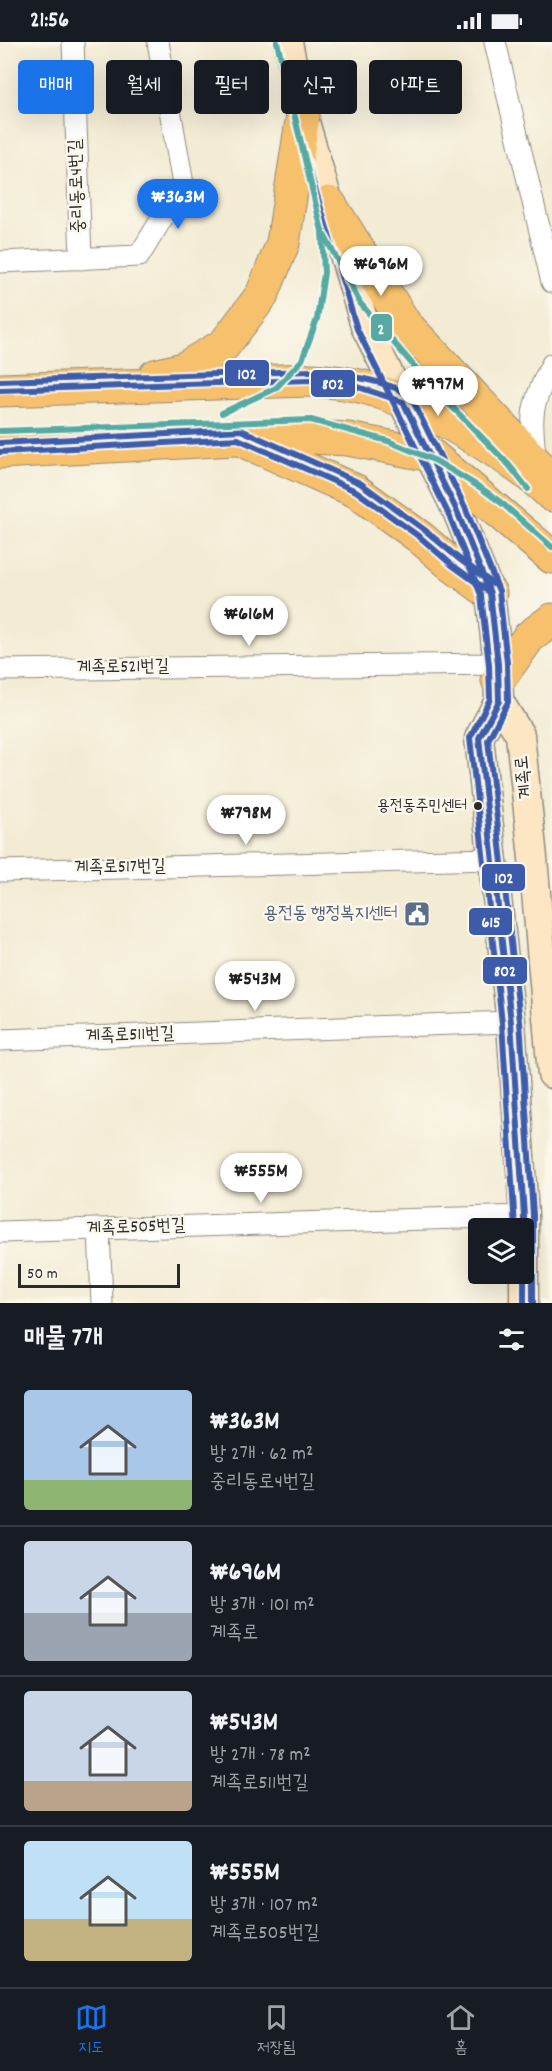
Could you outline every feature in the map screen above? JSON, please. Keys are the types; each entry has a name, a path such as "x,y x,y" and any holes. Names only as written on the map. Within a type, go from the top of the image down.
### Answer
{"main road":[{"name":"계족로","path":"288,42 303,115 365,326 458,511 490,593 498,681 520,735 550,1022 552,1074"},
{"path":"49,388 136,380 155,376 183,369 224,345 262,295 284,243 303,115"},
{"path":"329,203 405,324 544,471"},
{"path":"0,390 310,380 339,382 373,390 403,402 468,434 535,478 552,495"},
{"path":"0,452 318,436 380,444 431,455 552,557"},
{"path":"238,439 356,491 421,538 490,593"},
{"path":"524,1303 524,1216 512,1022 479,738 498,681 529,637 552,620"}],"street":[{"name":"중리동로4번길","path":"73,42 81,259"},
{"name":"중리동로4번길","path":"0,262 139,256 183,184 158,42"},
{"path":"495,42 552,282"},
{"path":"544,471 531,424 534,404 552,364"},
{"name":"계족로521번길","path":"0,670 498,681"},
{"name":"계족로517번길","path":"0,871 492,859"},
{"name":"계족로511번길","path":"0,1040 512,1022"},
{"name":"계족로505번길","path":"0,1232 524,1216"},
{"path":"99,1229 102,1303"}],"transit line":[{"name":"2","path":"277,42 322,231 360,303 425,379 509,465 528,489"},
{"name":"615","path":"279,44 294,118 357,329 449,515 481,595 489,665 490,699 470,738 502,1023 514,1218"},
{"name":"2","path":"222,413 276,388 302,360 317,319 324,273 322,231"},
{"name":"102","path":"0,381 311,371 378,382 403,391 411,397 465,507 499,591 507,663 508,702 488,740 520,1021 533,1215 533,1303"},
{"name":"802","path":"0,390 310,380 358,387 403,402 457,511 490,593 498,664 499,701 479,738 511,1022 524,1216 524,1303"},
{"name":"2","path":"0,431 311,420 388,441 436,461 503,504 552,547"},
{"name":"102","path":"0,443 241,430 360,483 493,584"},
{"name":"802","path":"0,452 238,439 356,491 488,591"}],"place":[{"name":"용전동주민센터","path":"478,806"},
{"name":"용전동 행정복지센터","path":"417,914"}]}
